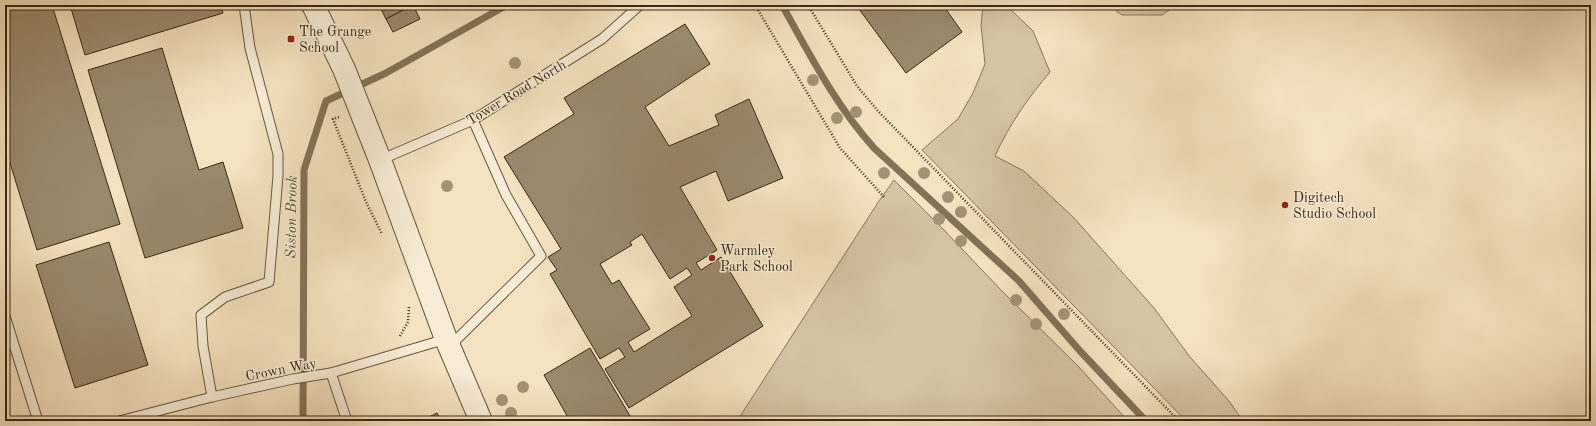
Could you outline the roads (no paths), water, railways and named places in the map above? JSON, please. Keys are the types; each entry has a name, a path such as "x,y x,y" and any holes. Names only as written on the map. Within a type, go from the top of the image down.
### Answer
{"street":[{"path":"313,5 344,69 380,160 448,343 481,421"}],"lane":[{"path":"212,397 203,346 201,315 225,297 269,282 278,154 250,48 244,5"},
{"name":"Tower Road North","path":"380,160 473,120 602,39 640,5"},
{"path":"448,343 541,256 506,195 473,120"},
{"path":"5,316 38,421"},
{"name":"Crown Way","path":"119,421 153,417 212,397 331,373 448,343"},
{"path":"331,373 348,421"}],"waterway":[{"name":"Siston Brook","path":"303,421 304,170 326,101 386,73 507,5"},
{"path":"782,5 813,61 860,132 874,148 1019,281 1080,351 1146,421"}],"place":[{"name":"The Grange School","path":"291,39"},
{"name":"Digitech Studio School","path":"1285,205"},
{"name":"Warmley Park School","path":"712,258"}]}
